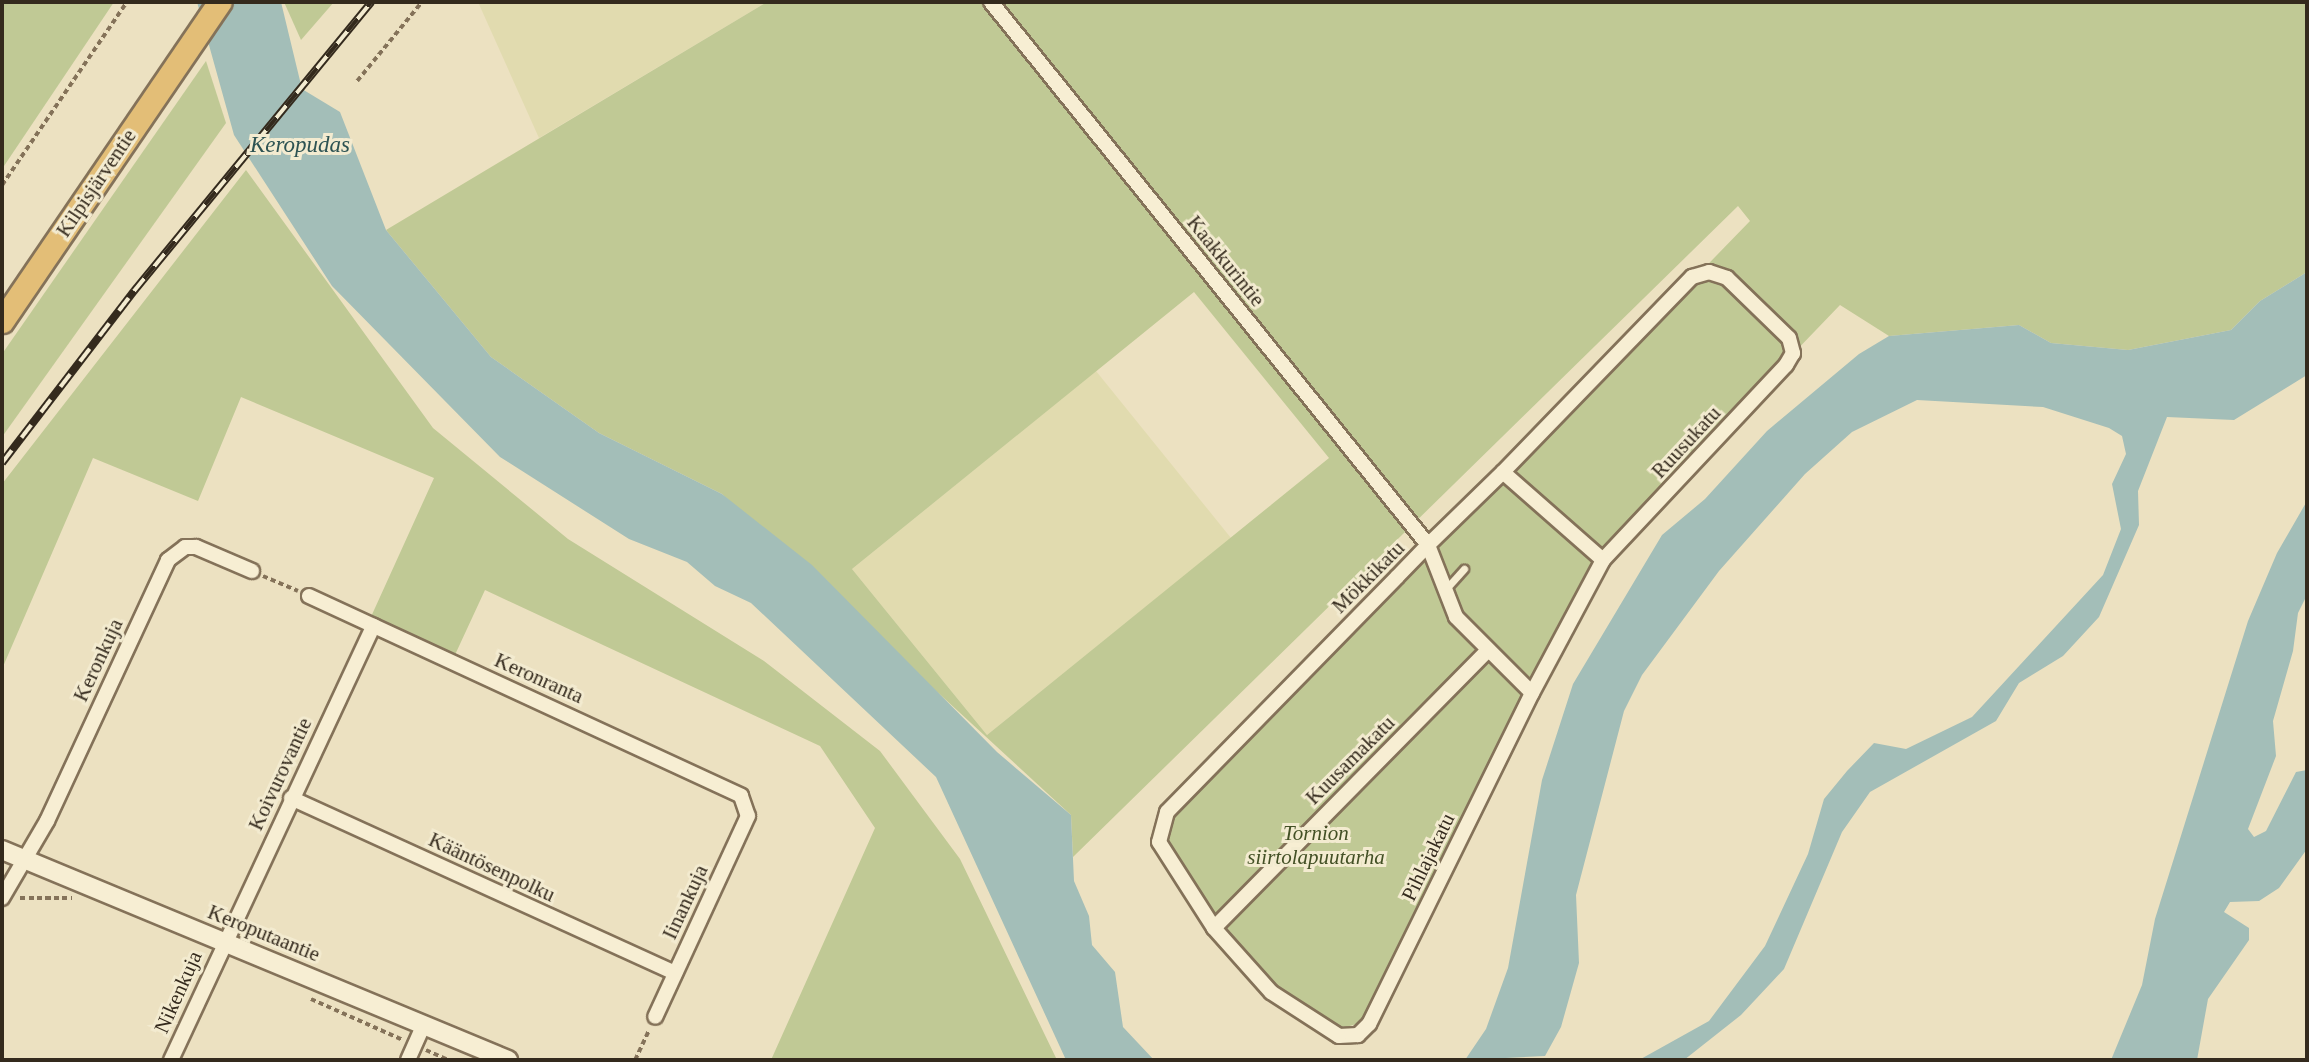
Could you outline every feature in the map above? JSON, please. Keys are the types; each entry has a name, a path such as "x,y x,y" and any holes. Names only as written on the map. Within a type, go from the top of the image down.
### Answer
{"highway":[{"name":"Kilpisjärventie","path":"2,321 220,2"}],"street":[{"name":"Kaakkurintie","path":"991,2 1428,545"},
{"name":"Ruusukatu","path":"1603,560 1793,353 1789,338 1727,278 1709,272 1692,276"},
{"name":"Mökkikatu","path":"1214,928 1159,842 1167,812 1692,276"},
{"path":"1428,545 1444,592 1456,617 1532,693 1603,560 1503,471"},
{"name":"Keronkuja","path":"2,898 168,560 176,551 195,547 252,571"},
{"name":"Keronranta","path":"309,596 733,790 747,804"},
{"name":"Koivurovantie","path":"224,940 373,626"},
{"name":"Kuusamakatu","path":"1214,928 1487,650"},
{"name":"Pihlajakatu","path":"1214,928 1271,992 1339,1036 1358,1035 1369,1024 1532,693"},
{"name":"Kääntösenpolku","path":"291,798 675,974"},
{"name":"Iinankuja","path":"655,1017 748,816 747,804"},
{"name":"Keroputaantie","path":"2,850 508,1060"},
{"name":"Nikenkuja","path":"171,1060 224,940"},
{"path":"408,1060 424,1024"}],"lane":[{"path":"1444,592 1464,569"}],"path":[{"path":"2,185 127,2"},
{"path":"357,81 422,2"},
{"path":"252,571 309,596"},
{"path":"635,1060 655,1017"}],"shaded area":[{"path":"478,2 767,2 539,138"},
{"path":"1096,371 1231,538 987,735 852,569"}],"green space":[{"path":"2,2 114,2 2,169"},
{"path":"284,2 334,2 301,40"},
{"name":"Tornion siirtolapuutarha","path":"767,2 2307,2 2307,272 2260,301 2231,330 2128,350 2051,343 2019,325 1889,336 1840,305 1602,553 1366,1021 1340,1029 1276,987 1224,931 1165,841 1172,816 1750,221 1738,206 1073,857 1071,815 722,494 599,433 491,357 386,230","holes":["1194,292 1329,458 987,735 852,569"]},
{"path":"206,61 226,123 2,437 2,354"},
{"path":"246,170 433,428 568,539 764,661 880,751 960,859 1057,1060 771,1060 875,828 820,746 485,590 454,657 370,619 434,478 241,397 198,501 93,458 2,669 2,484"}],"water":[{"name":"Keropudas","path":"197,2 281,2 302,89 340,112 386,230 491,357 599,433 722,494 812,565 997,752 1071,815 1074,881 1089,916 1092,945 1115,972 1123,1027 1154,1060 1066,1060 936,777 751,603 715,586 687,562 629,539 500,457 332,286 234,135"},
{"path":"2307,272 2307,375 2234,420 2167,417 2138,491 2139,525 2099,617 2063,656 2019,683 1996,721 1870,792 1842,832 1784,969 1741,1015 1684,1060 1639,1060 1709,1021 1765,946 1808,854 1824,799 1847,771 1874,743 1906,749 1972,717 2103,575 2121,529 2112,484 2126,454 2122,436 2109,428 2043,407 1917,400 1852,432 1805,474 1719,571 1642,675 1624,711 1576,895 1579,963 1561,1027 1545,1056 1465,1060 1486,1029 1508,968 1542,780 1573,684 1662,535 1705,499 1767,431 1859,354 1889,336 2019,325 2051,343 2128,350 2231,330 2260,301"},
{"path":"2307,501 2307,595 2298,613 2293,651 2273,721 2276,756 2248,829 2254,837 2266,831 2296,772 2307,770 2307,849 2279,888 2259,901 2230,902 2224,912 2249,928 2249,940 2208,999 2197,1060 2111,1060 2142,985 2155,919 2248,621 2277,553"}],"railway":[{"path":"2,463 134,291 371,2"}]}
